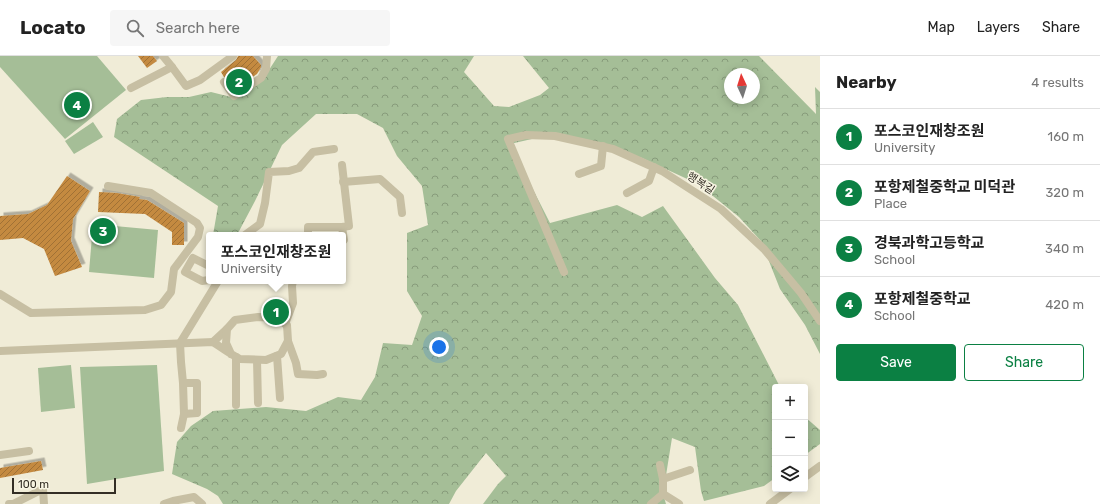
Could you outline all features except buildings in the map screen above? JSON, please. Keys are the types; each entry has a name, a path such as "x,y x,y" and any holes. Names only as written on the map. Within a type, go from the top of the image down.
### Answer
{"street":[{"path":"163,56 186,86 200,80 233,56"},
{"path":"224,82 234,96 261,78 266,69 267,56"},
{"path":"131,88 172,67"},
{"name":"행복길","path":"564,272 508,139 526,135 555,136 613,149 662,171 721,209 764,249 820,320"},
{"path":"579,174 602,166 603,146"},
{"path":"249,232 260,224 265,203 269,172 289,171 299,168 313,152 334,149"},
{"path":"308,232 308,226 349,226 342,165"},
{"path":"627,193 649,182 654,167"},
{"path":"344,182 380,179 400,197 402,213"},
{"path":"0,294 31,313 146,310 161,305 171,292 174,268 198,237 200,228 197,223 151,193 108,186"},
{"path":"342,227 343,232"},
{"path":"206,264 193,258 185,272 202,281 206,280"},
{"path":"181,428 184,414 180,343 215,284"},
{"path":"285,324 293,303 292,284"},
{"path":"213,342 235,320 258,316 279,318 287,325 288,341 296,363 298,374 323,374"},
{"path":"227,329 226,343 233,355 236,405"},
{"path":"0,351 213,342 240,359 266,360 281,354 288,341"},
{"path":"277,356 280,398"},
{"path":"257,360 258,403"},
{"path":"183,383 196,383 197,407 197,413 184,414"},
{"path":"0,455 29,451"},
{"path":"660,465 663,479 663,494"},
{"path":"808,475 820,466"},
{"path":"663,479 690,470"},
{"path":"9,504 13,504 44,489 44,504"},
{"path":"770,504 786,492"},
{"path":"651,504 663,494"},
{"path":"663,494 679,504"},
{"path":"164,504 173,500 194,497 202,504"}],"green space":[{"path":"0,56 97,56 126,90 65,139 0,67"},
{"path":"278,56 474,56 464,72 494,106 509,107 540,95 549,88 523,56 759,56 816,114 815,87 820,92 820,354 805,325 780,289 761,241 739,217 698,184 642,158 558,133 510,144 550,223 617,205 642,217 663,206 715,278 738,305 778,384 772,384 772,480 764,486 704,501 701,491 695,447 672,438 663,494 666,504 483,504 506,476 486,453 456,491 449,504 223,504 218,496 207,489 172,474 177,442 191,426 213,411 266,407 306,411 338,397 361,400 375,377 383,343 412,345 422,316 407,291 407,233 428,225 422,186 397,156 383,128 357,114 316,114 282,145 239,232 214,232 218,206 114,137 117,119 141,100 167,97 189,97 211,92 235,98 267,73"},
{"path":"93,122 103,137 74,154 65,141"},
{"path":"93,224 158,230 154,278 89,272"},
{"path":"71,365 75,408 41,412 38,368"},
{"path":"157,365 164,471 87,484 80,367"},
{"path":"808,420 820,430 820,444 808,453"}],"place":[{"name":"포항제철중학교 미덕관","path":"239,82"},
{"name":"포항제철중학교","path":"77,105"},
{"name":"경북과학고등학교","path":"103,231"},
{"name":"포스코인재창조원","path":"276,312"}]}
